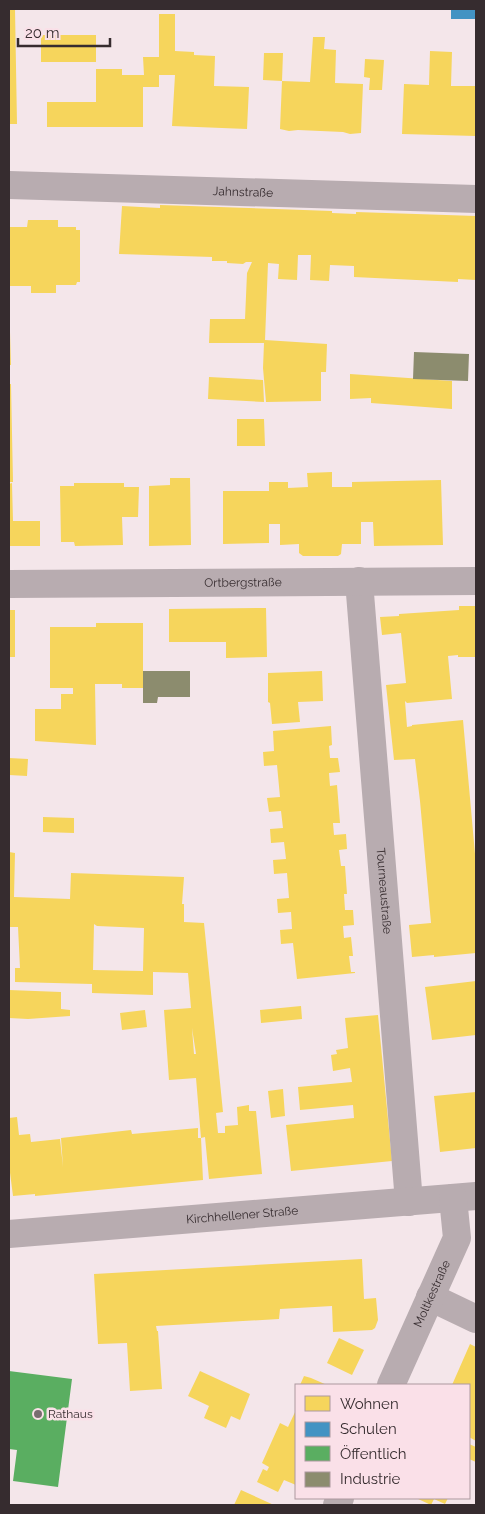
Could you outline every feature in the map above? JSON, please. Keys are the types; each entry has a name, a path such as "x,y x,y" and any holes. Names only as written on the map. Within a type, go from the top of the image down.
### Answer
{"street":[{"name":"Jahnstraße","path":"9,185 476,199"},
{"name":"Tourneaustraße","path":"359,581 409,1202"},
{"name":"Ortbergstraße","path":"9,584 476,581"},
{"name":"Kirchhellener Straße","path":"9,1234 465,1197"},
{"name":"Moltkestraße","path":"391,1384 457,1238 465,1197"},
{"path":"430,1297 476,1319"}],"building: Wohnen":[{"path":"9,9 15,9 17,124 9,124"},
{"path":"159,14 175,14 175,51 194,52 194,55 215,56 214,86 249,87 247,129 172,126 175,75 159,75 159,87 143,87 143,127 47,127 47,102 96,102 96,69 122,69 122,75 144,75 143,57 159,57"},
{"path":"41,35 96,35 96,62 41,62"},
{"path":"313,37 325,37 324,49 336,50 335,83 363,84 361,133 289,131 280,129 282,81 310,82"},
{"path":"430,51 452,52 451,86 476,86 476,136 402,134 404,84 429,85"},
{"path":"264,53 283,53 282,81 263,80"},
{"path":"365,59 384,60 382,90 369,90 370,78 364,77"},
{"path":"160,205 332,211 332,213 356,214 356,212 476,216 476,280 458,279 458,282 354,277 354,266 330,265 329,281 310,280 311,255 298,255 297,280 278,279 279,264 268,263 265,340 327,344 326,372 321,372 321,401 266,402 263,368 264,343 209,343 210,319 245,319 247,273 252,262 243,264 227,263 227,261 212,261 212,257 119,254 122,206 160,208"},
{"path":"28,220 58,220 58,227 76,227 76,230 80,230 80,282 77,282 76,285 56,285 56,293 31,293 31,286 9,286 9,227 27,227"},
{"path":"9,333 11,365 9,365"},
{"path":"350,374 452,381 452,409 371,403 371,398 350,399"},
{"path":"209,377 263,380 264,402 208,399"},
{"path":"9,384 11,384 13,482 9,482"},
{"path":"237,419 264,419 265,446 237,446"},
{"path":"332,472 332,487 352,487 352,482 441,480 443,545 374,546 373,522 361,522 361,544 342,544 341,554 338,556 303,556 299,553 299,544 280,545 280,524 269,524 269,543 223,544 223,491 269,491 269,482 288,482 288,488 308,487 307,473"},
{"path":"170,478 190,478 191,545 149,546 149,486 170,485"},
{"path":"12,483 13,521 40,521 40,546 9,546 9,484"},
{"path":"74,483 124,483 124,487 139,487 138,517 122,517 123,545 75,546 74,542 61,542 60,486 74,486"},
{"path":"459,606 476,606 476,657 448,656 452,699 407,703 405,701 407,727 463,720 476,865 476,953 412,957 409,925 431,923 420,801 415,759 394,760 386,685 406,683 401,633 382,635 380,617 459,610"},
{"path":"266,608 267,657 226,658 226,642 169,642 169,609"},
{"path":"9,610 15,610 15,657 9,657"},
{"path":"96,623 143,623 143,688 122,688 122,684 95,684 96,745 35,741 35,709 61,709 61,694 73,694 73,688 50,688 50,627 96,627"},
{"path":"322,671 323,701 298,702 300,722 272,724 270,703 268,702 268,673"},
{"path":"331,726 332,745 329,746 330,758 338,758 340,772 329,773 330,786 337,785 340,823 333,823 334,835 346,834 347,849 339,850 341,866 345,866 347,894 344,894 345,910 353,910 354,925 343,926 344,938 351,937 353,956 349,956 351,972 355,973 297,979 293,943 281,944 280,930 292,929 291,912 278,913 277,899 289,898 287,873 274,874 273,860 286,859 284,842 271,843 270,829 283,828 281,811 269,812 267,798 280,797 277,765 264,766 263,752 274,751 273,731"},
{"path":"9,758 28,759 27,776 9,775"},
{"path":"43,817 74,818 74,833 43,832"},
{"path":"9,852 15,853 14,897 70,899 71,873 184,877 182,904 184,904 184,922 204,923 223,1112 216,1113 218,1133 225,1133 225,1126 238,1125 237,1107 249,1105 249,1111 256,1111 262,1174 209,1179 205,1137 201,1138 196,1078 169,1080 164,1010 191,1008 188,973 153,972 153,995 92,993 92,984 15,982 15,968 20,968 18,927 9,927","holes":["94,924 97,926 144,928 143,971 93,970","192,1028 196,1054 194,1054"]},
{"path":"476,981 476,1035 432,1040 425,987"},
{"path":"9,990 61,992 61,1009 70,1010 70,1016 28,1019 9,1018"},
{"path":"301,1006 302,1019 261,1023 260,1010"},
{"path":"145,1010 147,1027 122,1030 120,1013"},
{"path":"378,1015 392,1161 291,1171 286,1125 354,1118 353,1105 300,1110 298,1087 352,1082 350,1068 333,1071 331,1055 337,1054 336,1050 348,1048 345,1018"},
{"path":"283,1089 285,1116 271,1118 268,1091"},
{"path":"476,1092 476,1148 440,1152 434,1096"},
{"path":"17,1117 19,1135 30,1134 31,1142 60,1139 63,1167 61,1138 131,1130 132,1134 198,1128 198,1138 201,1138 203,1180 35,1196 35,1194 13,1196 9,1165 9,1118"},
{"path":"362,1259 364,1299 376,1298 378,1320 375,1328 372,1330 333,1332 332,1306 280,1309 279,1319 156,1326 158,1331 162,1389 130,1391 127,1343 98,1344 94,1274"},
{"path":"339,1338 364,1350 352,1375 327,1363"},
{"path":"470,1344 476,1347 476,1441 470,1438 470,1384 452,1384"},
{"path":"200,1371 250,1394 240,1420 231,1416 226,1428 204,1418 209,1406 188,1396"},
{"path":"304,1376 325,1384 300,1384"},
{"path":"295,1412 295,1485 284,1480 278,1492 257,1482 263,1469 267,1471 269,1467 262,1463 280,1423 288,1427"},
{"path":"470,1444 476,1447 476,1462 470,1459"},
{"path":"241,1490 274,1505 234,1505"},
{"path":"418,1499 434,1499 431,1505"},
{"path":"434,1499 448,1499 445,1504"}],"building: Schulen":[{"path":"451,9 476,9 476,19 451,19"}],"building: Öffentlich":[{"name":"Rathaus","path":"9,1371 72,1379 58,1487 13,1481 17,1450 9,1449"}],"building: Industrie":[{"path":"414,352 469,354 468,381 413,379"},
{"path":"143,671 190,671 190,697 158,697 157,703 143,703"}],"place":[{"name":"Rathaus","path":"38,1414"}]}
